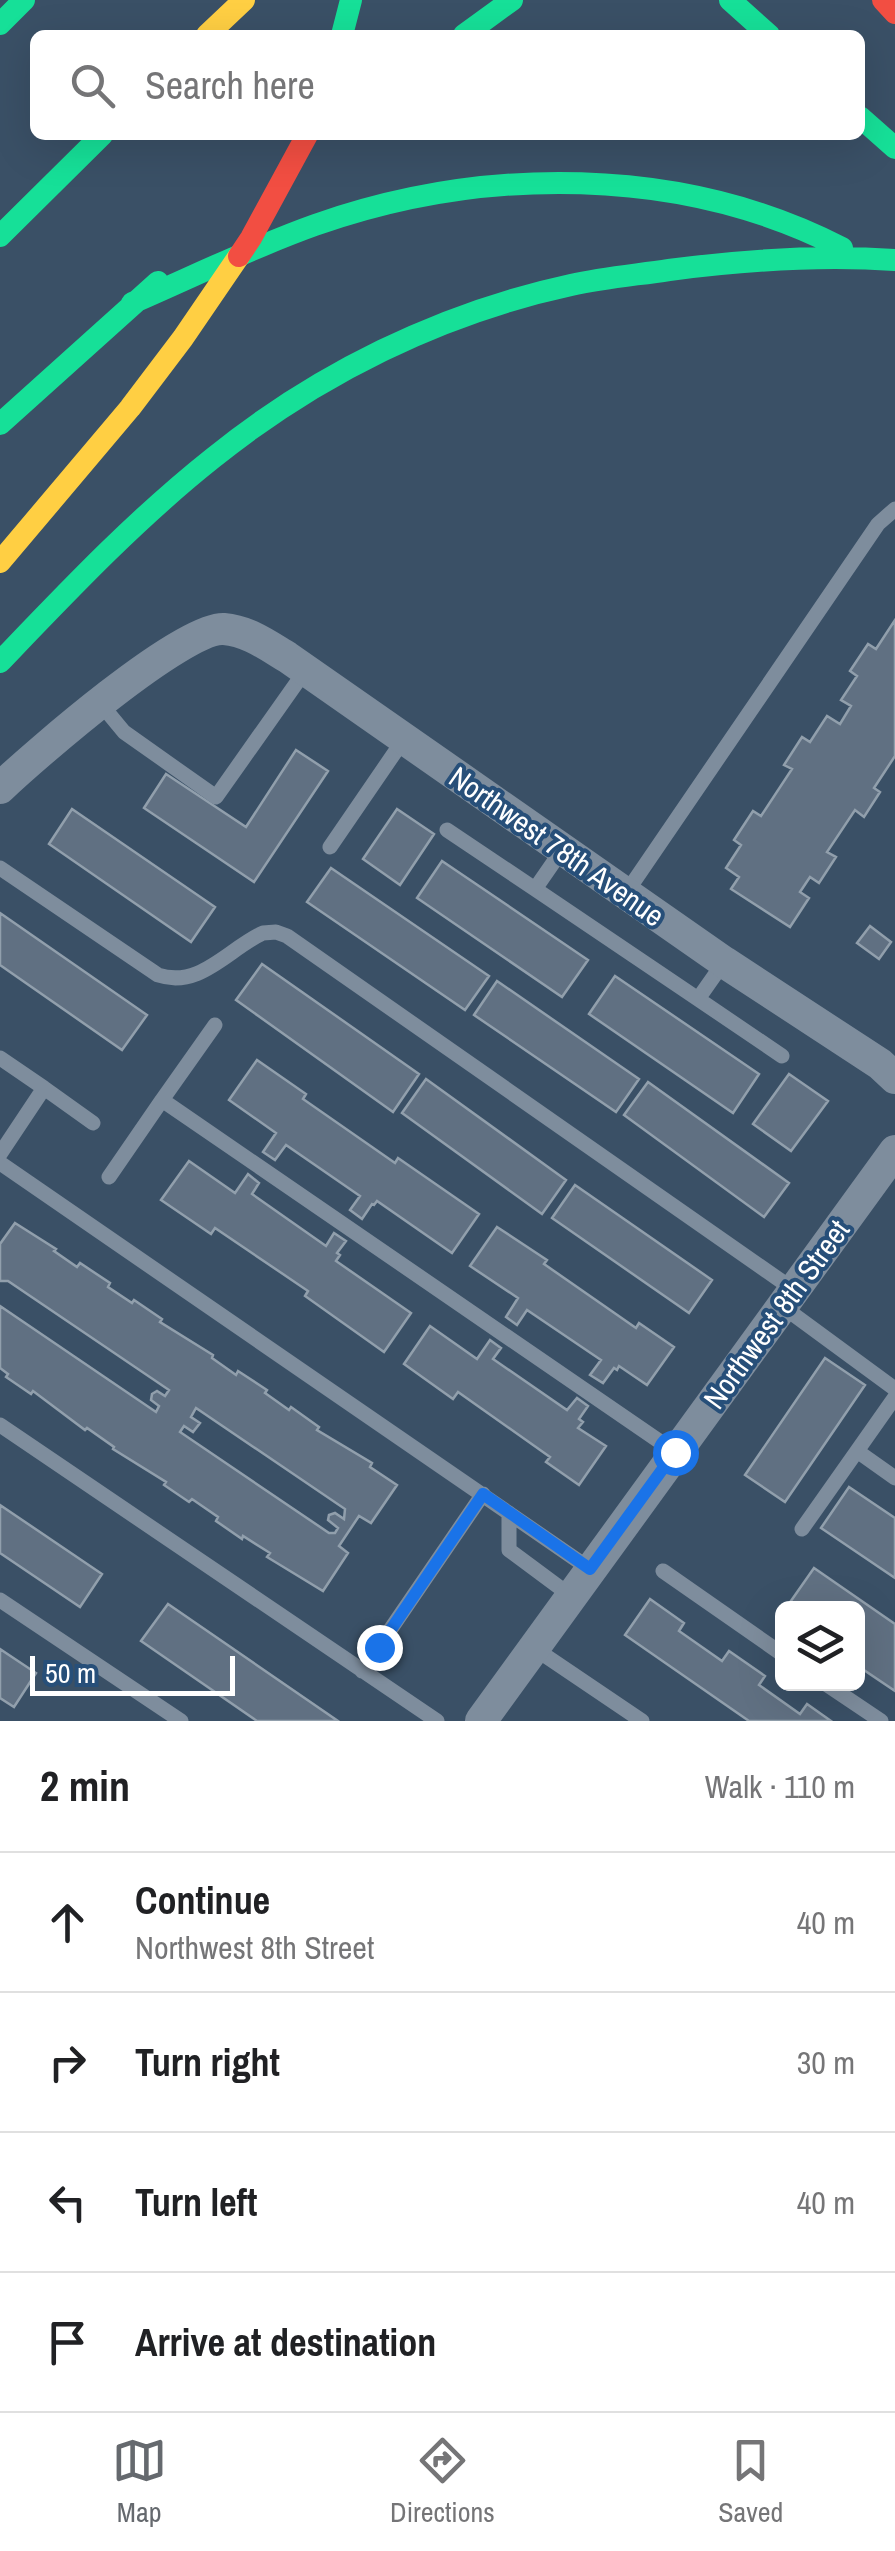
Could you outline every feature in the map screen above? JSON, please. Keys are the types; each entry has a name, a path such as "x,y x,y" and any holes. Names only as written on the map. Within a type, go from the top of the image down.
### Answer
{"highway":[{"path":"0,24 24,0"},
{"path":"212,30 244,0"},
{"path":"343,30 351,0"},
{"path":"471,30 512,0"},
{"path":"730,0 763,30"},
{"path":"882,0 895,13"},
{"path":"865,121 895,148"},
{"path":"0,236 97,140"},
{"path":"235,219 315,141"},
{"path":"0,562 130,408 183,338 315,141"},
{"path":"132,304 318,224 379,205 438,192 556,181 656,188 750,212 834,244 895,276"},
{"path":"0,424 132,304 206,243"},
{"path":"0,662 173,490 253,428 323,381 403,340 451,320 570,285 698,266 813,258 895,260"}],"street":[{"name":"Northwest 78th Avenue","path":"100,703 145,670 212,630 225,629 255,638 895,1078"},
{"path":"0,788 100,703"},
{"name":"Northwest 8th Street","path":"481,1721 895,1151"}],"lane":[{"path":"626,894 878,524 895,509"},
{"path":"100,703 124,732 216,797 305,671"},
{"path":"330,848 404,740"},
{"path":"447,830 782,1056"},
{"path":"535,889 562,850"},
{"path":"0,868 158,975 170,978 197,975 263,933 287,936 788,1298 895,1389"},
{"path":"698,1000 724,962"},
{"path":"108,1177 215,1025"},
{"path":"0,1058 93,1123"},
{"path":"0,1154 44,1088"},
{"path":"162,1100 675,1452"},
{"path":"0,1163 590,1569"},
{"path":"802,1529 895,1397"},
{"path":"0,1425 437,1721"},
{"path":"857,1451 895,1478"},
{"path":"362,1670 483,1494"},
{"path":"509,1513 510,1550 571,1596"},
{"path":"663,1572 775,1649"},
{"path":"0,1600 181,1721"},
{"path":"533,1648 642,1721"},
{"path":"836,1691 880,1721"}],"building":[{"path":"895,620 895,756 874,788 880,792 864,817 855,810 827,852 836,857 819,883 810,877 800,892 809,898 790,927 731,889 739,877 726,868 741,845 734,840 753,811 761,816 792,769 784,765 802,737 810,742 827,716 840,724 851,706 841,700 857,676 850,671 868,644 876,649"},
{"path":"296,750 328,771 254,882 144,808 166,774 246,827"},
{"path":"72,809 215,907 191,942 49,844"},
{"path":"397,809 434,834 400,885 363,859"},
{"path":"442,861 588,960 562,997 417,898"},
{"path":"331,868 489,976 465,1010 307,902"},
{"path":"0,913 147,1015 122,1050 0,965"},
{"path":"870,926 891,942 879,959 857,943"},
{"path":"262,964 419,1074 393,1112 236,1000"},
{"path":"615,976 759,1074 733,1113 589,1014"},
{"path":"497,981 639,1079 616,1112 474,1015"},
{"path":"257,1060 306,1094 303,1099 395,1163 398,1158 479,1214 452,1253 377,1201 362,1219 350,1210 360,1196 286,1145 275,1160 263,1152 276,1133 229,1100"},
{"path":"789,1074 828,1101 791,1151 753,1124"},
{"path":"426,1079 566,1180 542,1214 402,1113"},
{"path":"648,1082 789,1183 764,1217 624,1115"},
{"path":"189,1161 235,1193 248,1174 259,1183 252,1194 326,1246 334,1233 346,1241 336,1261 411,1313 384,1352 305,1296 308,1291 215,1228 211,1234 161,1200"},
{"path":"575,1185 712,1280 689,1313 552,1218"},
{"path":"15,1223 77,1267 80,1263 110,1283 108,1287 162,1319 160,1322 213,1355 236,1375 238,1371 267,1390 265,1393 372,1463 370,1467 397,1485 371,1523 359,1516 339,1546 348,1553 323,1591 267,1557 270,1553 243,1536 242,1539 216,1521 218,1517 164,1485 166,1482 33,1391 31,1394 6,1377 8,1374 0,1368 0,1306 156,1412 159,1406 151,1400 152,1394 157,1391 165,1396 169,1390 8,1281 0,1281 0,1244","holes":["196,1408 345,1509 344,1519 335,1513 329,1515 328,1520 338,1528 329,1533 180,1432 184,1426 193,1432 200,1423 191,1417"]},
{"path":"497,1227 636,1328 639,1323 674,1347 647,1385 619,1366 603,1383 590,1375 601,1360 527,1310 517,1325 506,1317 518,1298 470,1266"},
{"path":"430,1326 477,1359 490,1340 501,1348 493,1359 567,1410 577,1398 588,1406 578,1428 606,1446 579,1485 546,1462 550,1457 458,1392 453,1399 404,1364"},
{"path":"825,1358 865,1385 785,1502 745,1475"},
{"path":"849,1487 895,1518 895,1578 821,1528"},
{"path":"0,1505 102,1574 80,1607 0,1553"},
{"path":"814,1568 862,1601 791,1601"},
{"path":"650,1599 684,1623 679,1631 722,1661 729,1651 765,1676 759,1685 800,1714 807,1704 831,1721 749,1721 625,1635"},
{"path":"865,1603 895,1624 895,1691 865,1671"},
{"path":"168,1604 338,1721 257,1721 141,1641"},
{"path":"0,1649 36,1673 14,1707 0,1698"}],"traffic: fast":[{"path":"0,24 24,0"},
{"path":"343,30 351,0"},
{"path":"471,30 512,0"},
{"path":"730,0 763,30"},
{"path":"865,121 895,148"},
{"path":"0,236 97,140"},
{"path":"132,303 315,225 446,192 513,184 581,183 649,189 715,201 780,221 842,248"},
{"path":"0,662 130,531 213,458 295,399 382,350 475,312 607,278 753,261 895,260"},
{"path":"0,424 158,282"}],"traffic: slow":[{"path":"212,30 244,0"},
{"path":"0,562 130,408 239,256"}],"traffic: jam":[{"path":"883,0 895,13"},
{"path":"239,256 304,140"}],"route":[{"path":"379,1647 483,1494 590,1569 675,1452"}]}
